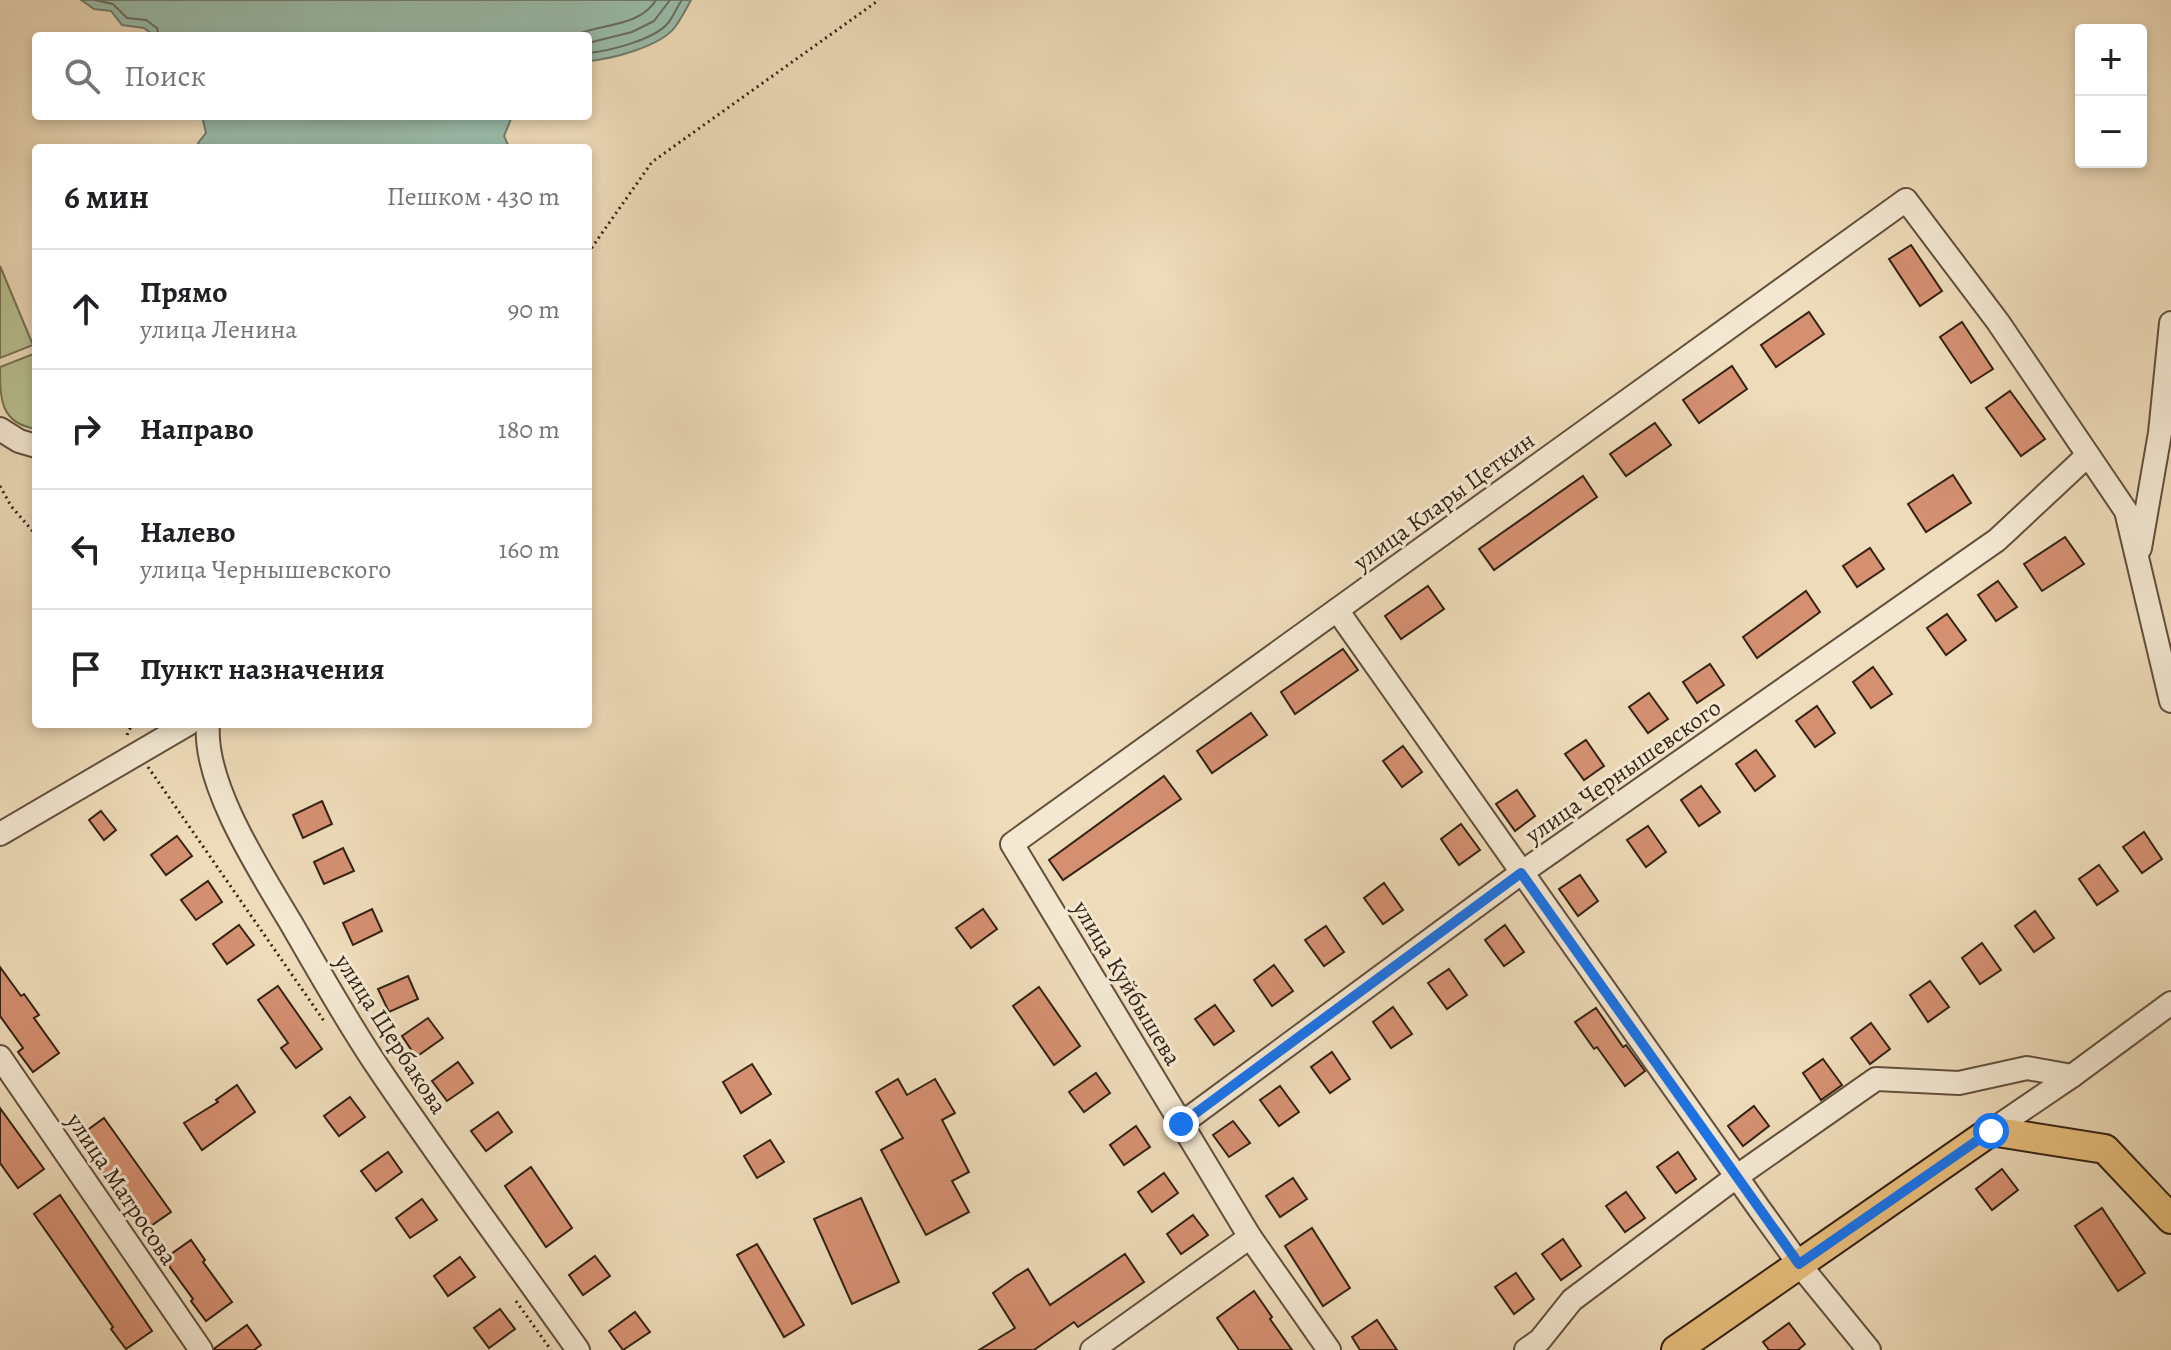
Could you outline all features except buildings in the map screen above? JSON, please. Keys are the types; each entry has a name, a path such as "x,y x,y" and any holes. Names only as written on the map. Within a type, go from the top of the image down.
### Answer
{"main road":[{"path":"1676,1350 1991,1131 2105,1149 2171,1219"}],"street":[{"name":"улица Клары Цеткин","path":"1012,844 1906,200 1998,322 2088,455"},
{"path":"2139,557 2160,433 2171,323"},
{"path":"0,429 32,445"},
{"path":"2088,455 2126,511 2171,701"},
{"name":"улица Чернышевского","path":"1181,1124 1521,873 1997,540 2088,455"},
{"path":"1337,610 1736,1177 1799,1264 1869,1350"},
{"path":"0,834 181,728"},
{"name":"улица Щербакова","path":"208,728 212,762 221,793 272,891 374,1062 578,1350"},
{"name":"улица Куйбышева","path":"1012,844 1250,1237 1329,1350"},
{"path":"1991,1131 2171,1003"},
{"name":"улица Матросова","path":"0,1057 201,1350"},
{"path":"1526,1350 1540,1340 1572,1300 1736,1177 1876,1079 1959,1083 2027,1068 2072,1076"},
{"path":"1092,1350 1250,1237"}],"path":[{"path":"592,247 652,162 879,0"},
{"path":"0,486 11,506 32,530"}],"shaded area":[{"path":"0,266 32,345 0,358"},
{"path":"32,355 32,428 15,421 4,408 0,367"}],"water":[{"path":"81,0 691,0 668,34 622,55 592,60 592,32 150,32 144,28 122,25 111,11 94,9"},
{"path":"203,120 511,120 504,136 508,144 199,144 206,133"}],"route":[{"path":"1181,1124 1521,873 1799,1264 1991,1131"}]}
